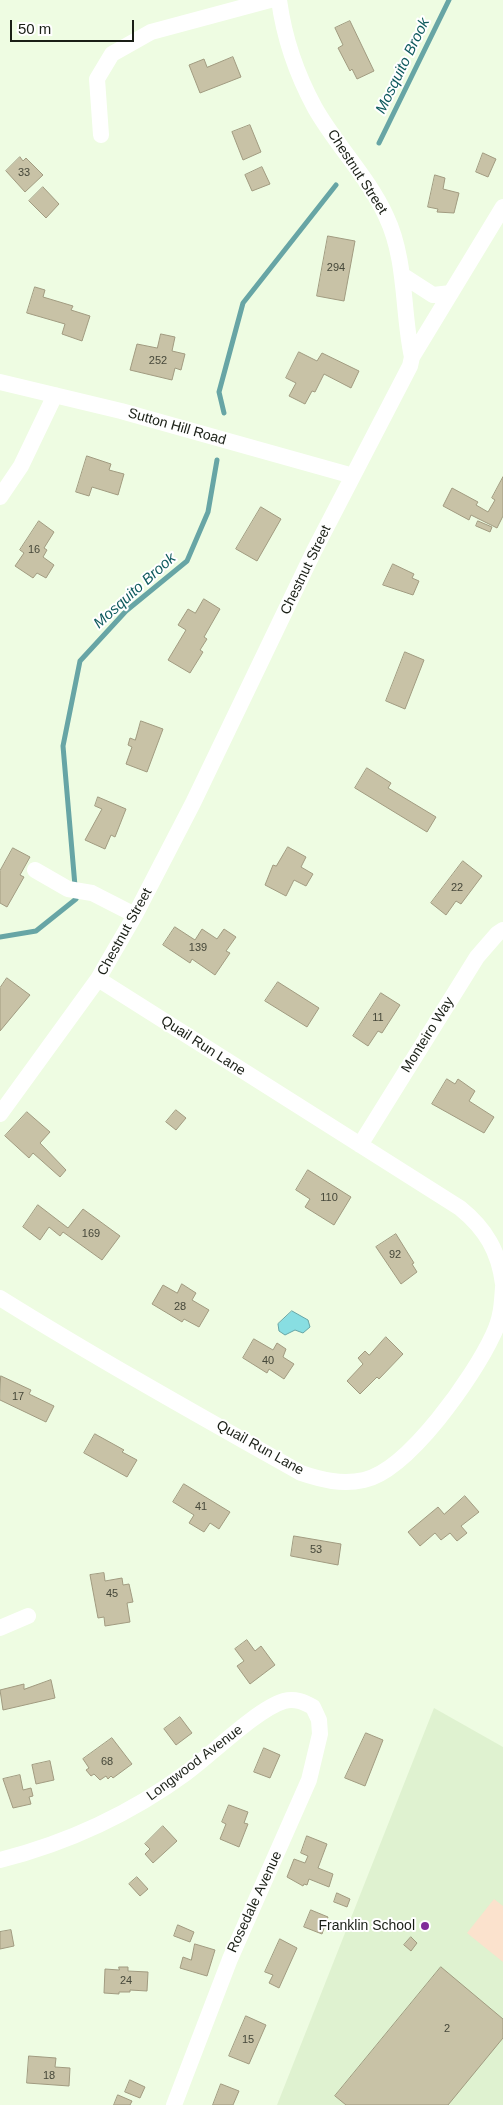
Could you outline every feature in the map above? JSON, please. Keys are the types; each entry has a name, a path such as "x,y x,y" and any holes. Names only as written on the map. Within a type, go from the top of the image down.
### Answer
{"street":[{"path":"101,135 97,79 112,54 151,32 270,0"},
{"name":"Chestnut Street","path":"0,1114 98,979 135,915 193,803 353,476 410,366 412,357 402,275 398,252 387,216 315,107 290,52 281,20 279,0"},
{"path":"412,357 503,207"},
{"path":"402,275 433,295 451,293"},
{"name":"Sutton Hill Road","path":"0,382 130,414 353,476"},
{"path":"0,497 21,466 55,395"},
{"path":"35,870 68,889 92,893 135,915"},
{"name":"Monteiro Way","path":"360,1145 477,956 503,930"},
{"name":"Quail Run Lane","path":"0,1298 82,1349 130,1374 301,1474 325,1481 349,1482 365,1480 395,1465 410,1452 471,1374 493,1335 502,1308 503,1286 501,1266 494,1248 473,1218 98,979"},
{"path":"0,1628 28,1616"},
{"name":"Longwood Avenue","path":"0,1860 55,1844 119,1816 168,1786 275,1705 284,1700 305,1702"},
{"name":"Rosedale Avenue","path":"174,2105 230,1959 309,1780 320,1734 317,1714 313,1707 305,1702"}],"shaded area":[{"name":"Franklin School","path":"434,1708 503,1747 503,2105 277,2105"},
{"path":"494,1899 503,1906 503,1962 467,1933"}],"water":[{"path":"292,1311 308,1320 310,1327 303,1333 295,1330 285,1335 279,1331 278,1324"}],"building":[{"path":"350,21 374,71 357,79 352,69 350,71 338,48 343,45 335,28"},
{"path":"233,57 241,77 200,93 189,65 204,59 207,67"},
{"path":"250,125 261,152 243,160 232,132"},
{"path":"483,153 496,159 488,177 476,172"},
{"path":"20,157 23,161 26,158 43,175 25,192 6,171"},
{"path":"262,167 270,184 252,191 245,175"},
{"path":"435,175 445,178 443,189 459,193 454,213 437,212 438,209 428,207"},
{"path":"43,187 59,204 46,218 29,201"},
{"path":"328,236 355,241 344,301 317,296"},
{"path":"35,287 45,290 43,297 73,306 71,310 90,316 82,341 62,334 65,324 27,313"},
{"path":"161,334 175,337 172,351 185,354 181,370 175,368 172,380 130,370 137,344 157,348"},
{"path":"299,352 317,361 322,353 359,371 351,388 324,374 315,392 312,391 305,404 289,396 296,383 286,378"},
{"path":"87,456 111,464 109,470 124,474 118,495 92,487 89,496 76,492"},
{"path":"503,477 503,516 497,528 471,515 469,520 443,506 452,488 478,502 476,505 488,512 495,500 492,498"},
{"path":"261,507 281,519 257,561 236,549"},
{"path":"39,521 54,532 44,548 47,550 43,557 54,565 46,578 37,573 33,578 15,566 24,553 20,550"},
{"path":"478,521 492,527 490,532 476,526"},
{"path":"393,564 414,574 412,578 419,581 413,595 383,585"},
{"path":"204,599 220,609 204,637 207,639 200,650 203,652 190,673 168,660 186,630 178,625 188,609 195,613"},
{"path":"405,652 424,660 405,709 386,701"},
{"path":"141,721 163,729 147,772 126,764 132,747 128,745 130,738 135,740"},
{"path":"367,768 391,783 388,788 436,817 427,832 355,788"},
{"path":"98,797 126,809 115,837 111,835 105,849 85,840 102,809 95,806"},
{"path":"288,847 306,857 301,867 313,874 306,886 294,880 286,896 265,885 273,865 276,866"},
{"path":"13,848 30,857 20,875 24,877 7,907 0,903 0,871"},
{"path":"463,861 482,876 461,904 456,901 446,915 431,903"},
{"path":"175,927 195,940 202,929 217,939 224,929 236,937 226,951 230,953 215,975 192,959 190,963 163,945"},
{"path":"7,978 30,995 0,1031 0,988"},
{"path":"278,982 319,1008 307,1027 265,1001"},
{"path":"381,993 400,1005 382,1033 378,1031 368,1046 353,1036"},
{"path":"447,1079 455,1084 458,1079 475,1091 469,1101 494,1117 484,1133 432,1104"},
{"path":"176,1110 186,1118 176,1130 166,1122"},
{"path":"27,1112 50,1132 40,1143 66,1170 60,1177 33,1153 29,1158 5,1136"},
{"path":"308,1170 351,1197 334,1225 305,1207 310,1199 296,1190"},
{"path":"38,1205 68,1228 83,1209 120,1236 102,1260 63,1232 60,1236 49,1227 40,1240 23,1227"},
{"path":"396,1234 414,1263 412,1264 417,1272 401,1284 376,1247"},
{"path":"182,1284 196,1293 192,1300 209,1310 199,1327 184,1319 182,1322 152,1304 163,1285 177,1293"},
{"path":"386,1337 403,1354 379,1379 377,1377 360,1394 347,1381 363,1364 358,1358 365,1351 369,1355"},
{"path":"254,1339 273,1350 277,1343 286,1349 283,1357 294,1364 284,1379 269,1369 267,1373 243,1358"},
{"path":"1,1376 31,1390 29,1394 54,1406 46,1422 0,1400"},
{"path":"95,1434 124,1450 122,1452 137,1460 127,1477 84,1453"},
{"path":"184,1484 230,1512 219,1529 210,1523 204,1532 189,1523 194,1515 173,1502"},
{"path":"465,1496 479,1512 461,1526 467,1533 457,1541 450,1533 441,1540 435,1533 420,1546 408,1532 438,1507 444,1514"},
{"path":"294,1536 341,1544 338,1565 291,1556"},
{"path":"104,1573 105,1581 122,1578 123,1585 129,1584 133,1602 127,1603 130,1622 105,1626 104,1617 98,1618 90,1575"},
{"path":"247,1640 255,1651 261,1646 275,1665 250,1684 237,1666 244,1661 235,1649"},
{"path":"51,1680 55,1698 3,1710 0,1690 24,1684 24,1689"},
{"path":"180,1717 192,1733 176,1745 164,1729"},
{"path":"366,1733 383,1740 365,1786 345,1778"},
{"path":"112,1738 132,1764 113,1778 111,1776 108,1779 106,1776 100,1780 94,1774 91,1776 86,1770 89,1768 83,1759"},
{"path":"264,1748 280,1755 270,1778 254,1772"},
{"path":"50,1761 54,1780 36,1784 32,1765"},
{"path":"20,1775 23,1790 31,1788 33,1796 29,1797 31,1804 13,1808 3,1779"},
{"path":"229,1805 248,1812 244,1823 248,1824 239,1847 220,1839 226,1824 222,1822"},
{"path":"163,1826 177,1841 153,1863 145,1854 150,1849 145,1844"},
{"path":"307,1836 327,1844 318,1868 333,1874 329,1887 309,1879 307,1885 304,1884 303,1886 287,1877 294,1859 305,1863 308,1856 301,1853"},
{"path":"137,1877 148,1889 140,1896 129,1884"},
{"path":"337,1893 350,1899 347,1907 334,1902"},
{"path":"311,1910 328,1917 322,1934 304,1927"},
{"path":"178,1925 194,1932 190,1942 174,1936"},
{"path":"11,1930 14,1946 0,1949 0,1932"},
{"path":"411,1937 417,1943 411,1951 404,1945"},
{"path":"280,1939 297,1948 279,1988 269,1983 273,1975 265,1972"},
{"path":"195,1944 215,1950 207,1976 180,1968 183,1957 191,1960"},
{"path":"119,1967 128,1967 128,1971 148,1972 147,1991 130,1990 130,1992 119,1992 119,1994 104,1993 105,1969 119,1970"},
{"path":"441,1967 503,2019 503,2038 448,2105 346,2105 335,2096"},
{"path":"246,2016 266,2025 249,2064 229,2056"},
{"path":"29,2056 56,2058 55,2067 70,2068 69,2086 27,2083"},
{"path":"130,2080 145,2087 140,2098 125,2092"},
{"path":"221,2084 239,2091 233,2105 213,2105"},
{"path":"118,2095 132,2101 130,2105 114,2105"}],"waterway":[{"name":"Mosquito Brook","path":"379,143 449,0"},
{"name":"Mosquito Brook","path":"224,413 219,392 243,303 336,185"},
{"name":"Mosquito Brook","path":"75,886 63,746 80,661 126,611 187,561 208,512 217,460"},
{"name":"Mosquito Brook","path":"0,937 36,931 76,899"}],"place":[{"name":"Franklin School","path":"425,1926"}]}
